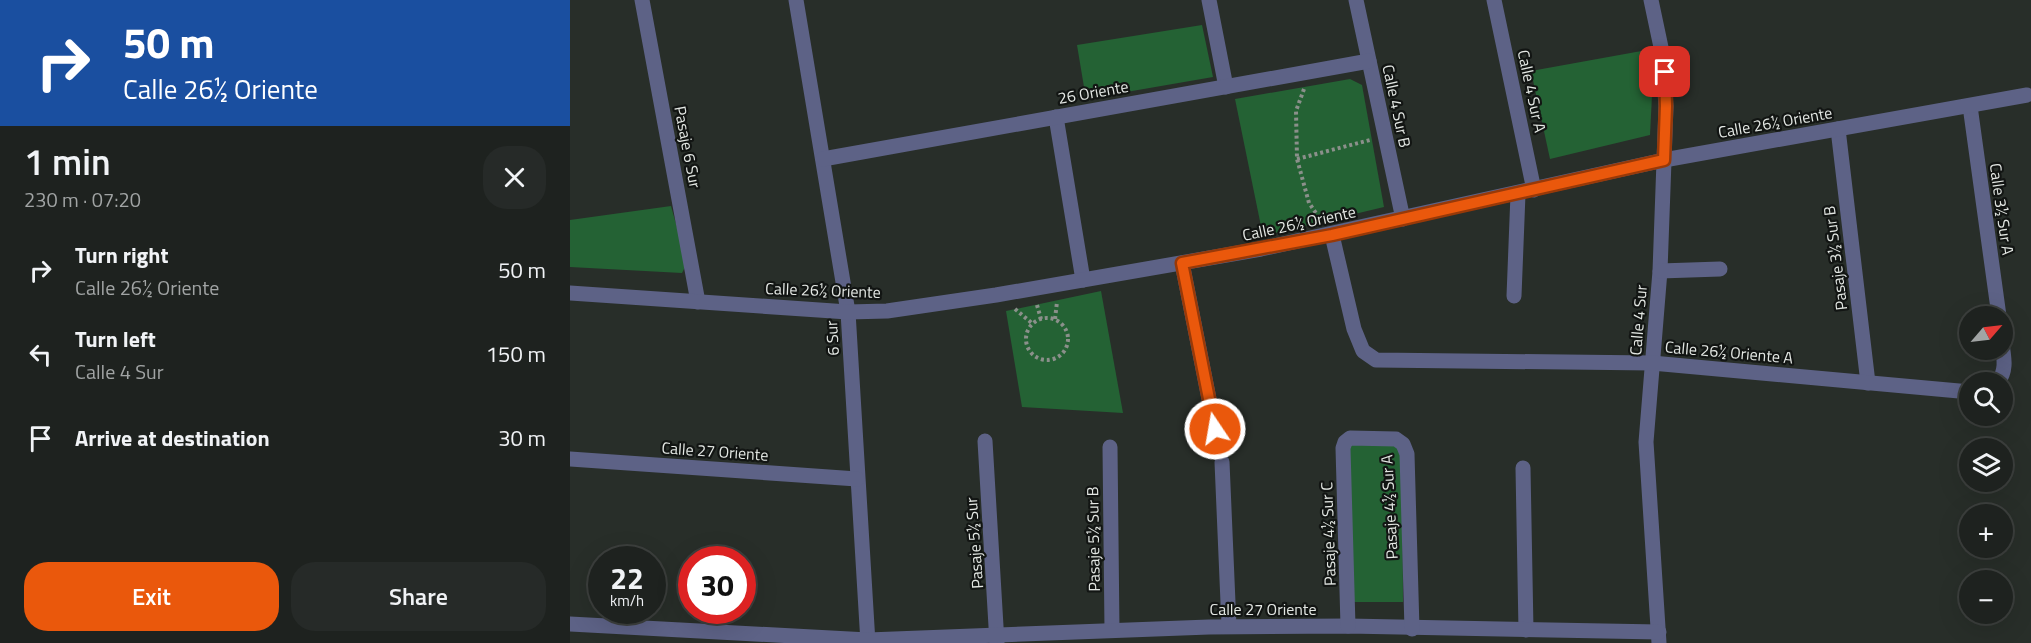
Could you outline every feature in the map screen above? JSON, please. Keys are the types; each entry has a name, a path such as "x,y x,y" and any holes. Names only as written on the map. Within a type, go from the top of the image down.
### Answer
{"street":[{"name":"Pasaje 6 Sur","path":"642,0 698,302"},
{"name":"6 Sur","path":"796,0 848,312 868,642"},
{"path":"1209,0 1226,87"},
{"name":"Calle 4 Sur B","path":"1356,0 1403,219"},
{"name":"Calle 4 Sur A","path":"1494,0 1534,190"},
{"name":"Calle 4 Sur","path":"1651,0 1665,72 1666,106 1660,271 1646,442 1659,638"},
{"name":"26 Oriente","path":"823,159 1369,61"},
{"name":"Calle 26½ Oriente","path":"570,293 848,312 887,310 1083,280 1332,235 1664,160 2027,95"},
{"name":"Calle 3½ Sur A","path":"1970,106 1998,306"},
{"path":"1056,117 1083,280"},
{"name":"Pasaje 3½ Sur B","path":"1838,129 1868,383"},
{"path":"1514,296 1518,194"},
{"name":"Calle 26½ Oriente A","path":"1332,235 1353,329 1363,351 1376,360 1652,363 1959,391"},
{"path":"1182,263 1215,429"},
{"path":"1660,271 1720,269"},
{"name":"Pasaje 4½ Sur A","path":"1345,442 1350,438 1396,439 1403,444 1407,454 1412,629"},
{"name":"Pasaje 5½ Sur","path":"985,441 997,639"},
{"name":"Pasaje 4½ Sur C","path":"1345,442 1343,448 1348,627"},
{"name":"Pasaje 5½ Sur B","path":"1110,447 1112,630"},
{"name":"Calle 27 Oriente","path":"570,459 857,479"},
{"path":"1222,462 1229,626"},
{"path":"1523,468 1526,630"},
{"name":"Calle 27 Oriente","path":"570,624 868,642 997,639 1112,630 1229,626 1526,630 1659,638"},
{"path":"1209,627 1209,643"}],"path":[{"path":"1311,72 1296,111 1297,159 1309,203 1332,235"},
{"path":"1297,159 1385,136"},
{"path":"1048,318 1061,323 1069,341 1063,354 1058,358 1044,360 1032,353 1026,340 1027,333 1033,324 1048,318"}],"green space":[{"path":"1202,25 1213,77 1086,99 1077,45"},
{"path":"1647,50 1653,76 1650,135 1550,159 1531,71"},
{"path":"1350,79 1362,85 1384,207 1263,236 1235,99"},
{"path":"671,206 687,263 682,273 570,267 570,220"},
{"path":"1101,291 1123,413 1022,407 1006,311"},
{"path":"1348,439 1402,440 1403,602 1352,602"}],"route":[{"path":"1215,429 1182,263 1332,235 1664,160 1665,72"}]}
